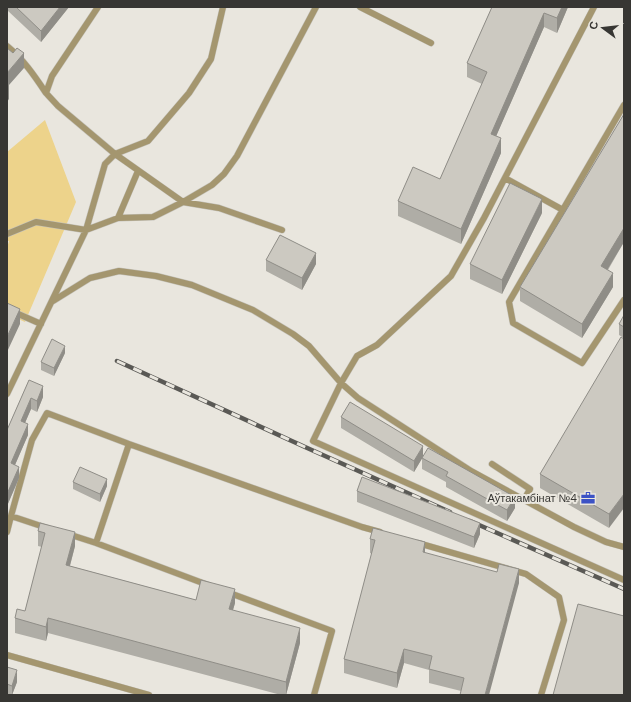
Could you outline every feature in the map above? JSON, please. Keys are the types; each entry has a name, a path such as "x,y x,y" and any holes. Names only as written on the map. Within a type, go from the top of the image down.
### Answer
{"lane":[{"path":"46,93 52,76 98,7"},
{"path":"7,394 86,230 105,164 115,154 148,141 190,93 211,59 223,7"},
{"path":"7,234 36,222 86,230 118,218 153,217 212,185 224,174 237,156 316,7"},
{"path":"360,7 431,43"},
{"path":"594,7 505,178 451,276 376,345 357,356 341,383 313,441 624,580"},
{"path":"7,46 16,53 31,70 46,93 58,106 115,154 183,202 219,208 282,230"},
{"path":"624,104 509,302 513,323 582,363 624,300"},
{"path":"118,218 138,171"},
{"path":"505,178 563,210"},
{"path":"53,301 90,278 119,271 156,276 192,285 253,310 293,334 309,346 341,383 358,398 471,471 574,527 606,542 624,547"},
{"path":"7,309 41,324"},
{"path":"7,532 32,440 47,413 129,444 384,534"},
{"path":"96,543 129,444"},
{"path":"492,464 530,489 524,500"},
{"path":"11,516 54,530"},
{"path":"61,532 96,543 214,587"},
{"path":"414,542 526,574 559,597 564,620 541,695"},
{"path":"222,590 332,631 314,695"},
{"path":"7,655 149,695"}],"shaded area":[{"path":"45,120 76,202 25,322 7,314 7,248 9,241 7,241 7,152"}],"building":[{"path":"16,7 60,7 41,31"},
{"path":"492,7 562,7 557,18 544,13 491,134 501,138 461,229 398,201 413,167 440,179 487,72 467,63"},
{"path":"7,48 13,53 17,48 24,53 7,73"},
{"path":"624,114 624,228 601,266 613,273 582,324 520,287"},
{"path":"510,183 542,199 502,280 470,264"},
{"path":"280,235 316,253 302,278 266,260"},
{"path":"7,303 20,309 7,337"},
{"path":"624,315 624,327 619,324"},
{"path":"621,337 624,339 624,494 609,514 540,474"},
{"path":"52,339 65,346 54,368 41,362"},
{"path":"29,380 43,386 37,401 31,398 21,421 28,424 11,463 19,467 7,494 7,430"},
{"path":"350,402 423,446 414,461 341,417"},
{"path":"428,448 515,497 507,510 446,476 448,472 422,458"},
{"path":"80,467 107,479 100,494 73,482"},
{"path":"362,477 480,523 474,537 357,491"},
{"path":"40,523 75,532 66,565 196,600 201,580 235,589 229,609 300,628 286,682 48,618 46,627 15,618 17,609 25,611 45,533 38,531"},
{"path":"373,528 425,542 423,552 497,572 499,564 519,569 485,695 460,695 464,678 429,669 432,656 404,649 397,673 344,659 375,540 370,539"},
{"path":"578,604 624,616 624,695 553,695"},
{"path":"7,667 17,670 12,686 7,684"}],"railway":[{"path":"117,361 450,512"},
{"path":"470,521 624,589"}],"place":[{"name":"Аўтакамбінат №4","path":"588,498"}]}
